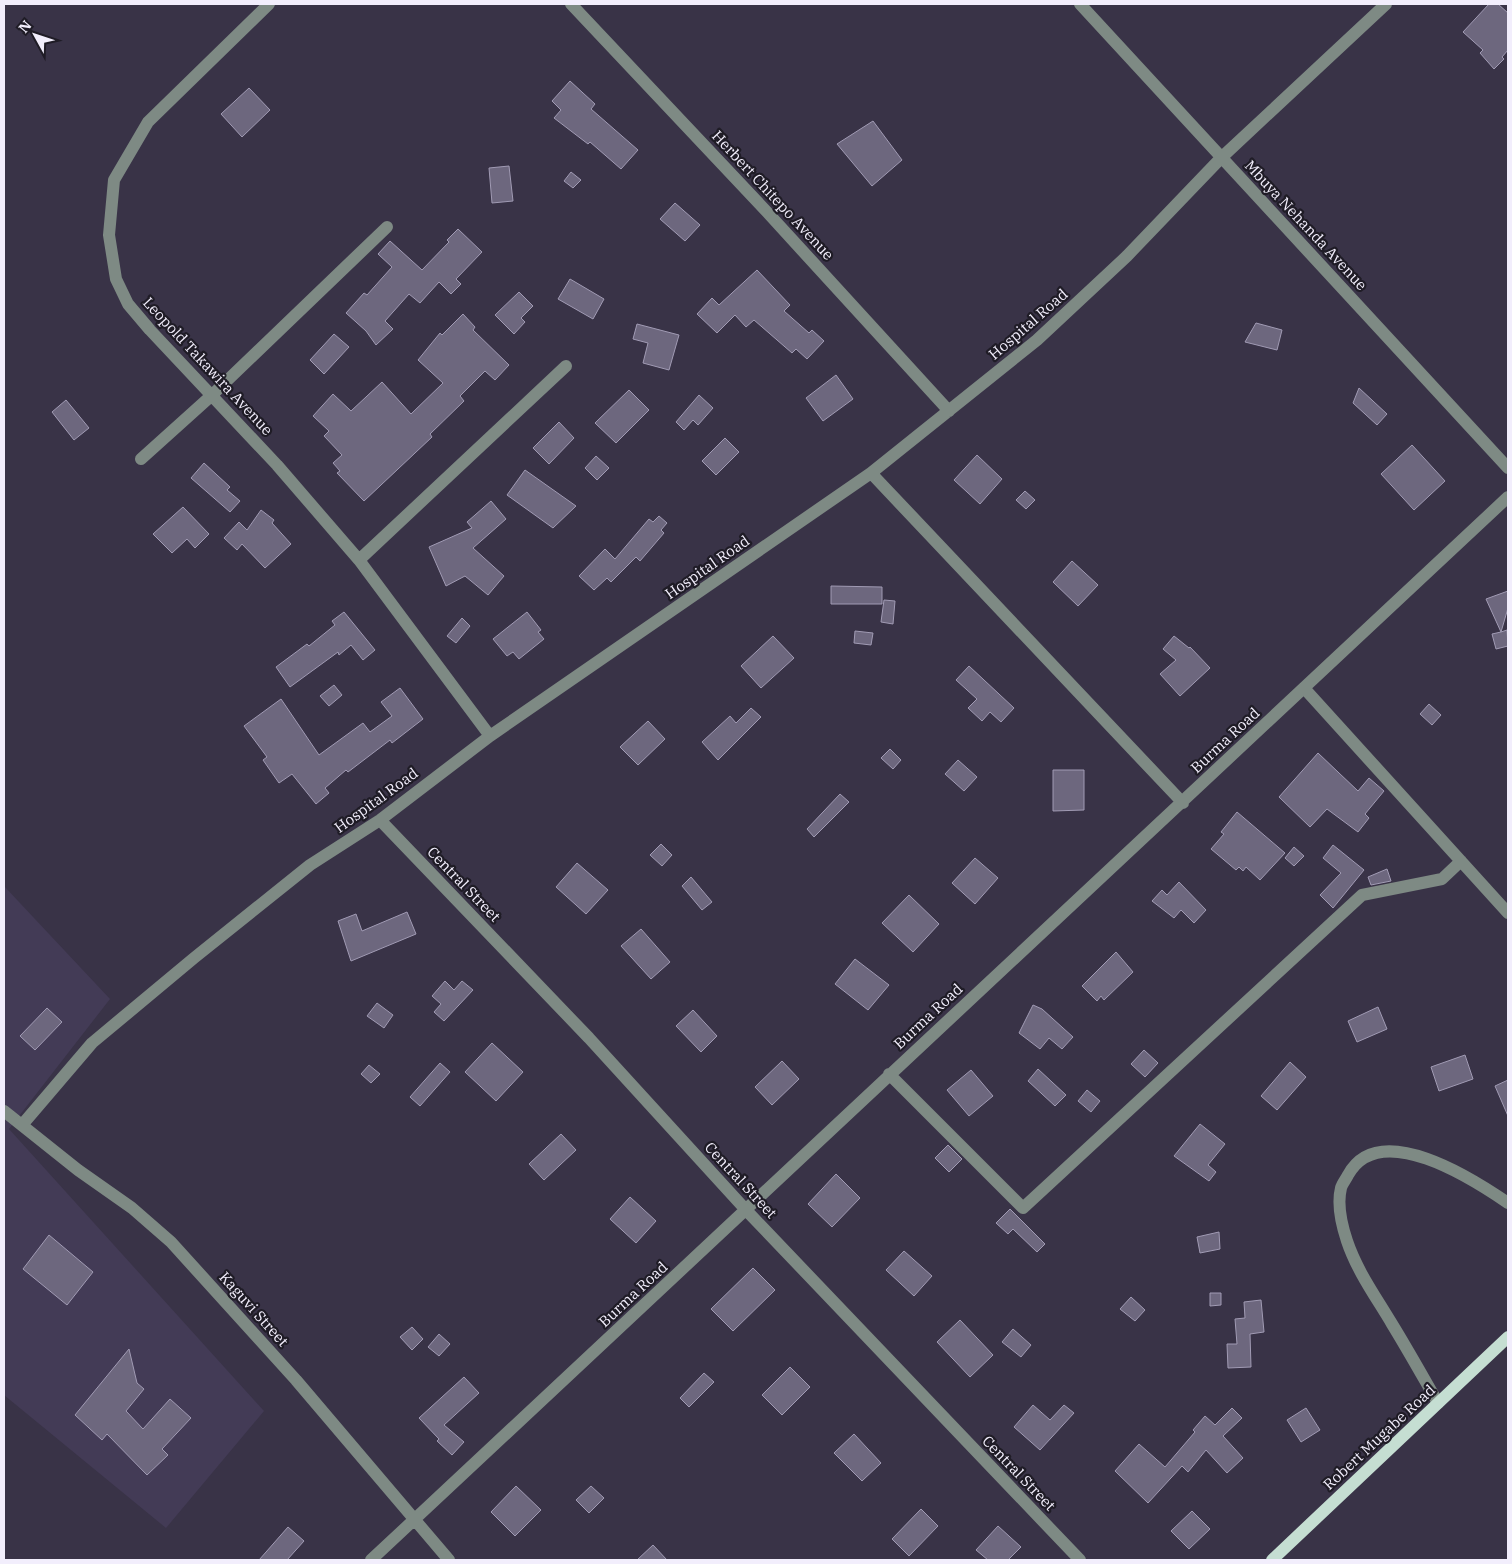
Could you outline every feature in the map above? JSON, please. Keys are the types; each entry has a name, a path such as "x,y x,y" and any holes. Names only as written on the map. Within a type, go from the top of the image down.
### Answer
{"main road":[{"name":"Robert Mugabe Road","path":"1272,1560 1508,1337"}],"street":[{"name":"Leopold Takawira Avenue","path":"269,4 148,122 114,180 109,235 116,279 128,304 211,396 277,465 359,560 490,736"},
{"name":"Herbert Chitepo Avenue","path":"571,4 768,212 949,411"},
{"name":"Mbuya Nehanda Avenue","path":"1080,4 1508,468"},
{"name":"Hospital Road","path":"22,1125 92,1043 310,865 380,820 490,736 872,473 1037,340 1120,263 1222,158 1386,4"},
{"path":"141,459 211,396 387,227"},
{"path":"359,560 566,366"},
{"path":"872,473 1183,803"},
{"name":"Burma Road","path":"371,1560 416,1521 889,1074 1183,803 1508,496"},
{"path":"1304,688 1508,913"},
{"name":"Central Street","path":"380,820 589,1038 746,1210 1080,1560"},
{"path":"889,1074 1022,1208 1362,895 1442,879 1460,860"},
{"name":"Kaguvi Street","path":"4,1111 78,1170 132,1208 171,1242 270,1351 449,1560"},
{"path":"1438,1403 1363,1276 1347,1240 1341,1213 1341,1188 1353,1166 1365,1156 1397,1152 1424,1157 1451,1168 1508,1203"}],"shaded area":[{"path":"4,886 110,999 9,1129 264,1411 166,1528 4,1395"}],"building":[{"path":"1489,4 1498,4 1508,13 1508,50 1502,57 1504,59 1494,69 1480,53 1483,50 1463,32"},
{"path":"570,81 595,104 591,109 638,150 621,169 590,142 588,144 554,118 561,110 552,101"},
{"path":"249,88 270,110 242,137 221,114"},
{"path":"873,121 902,160 872,186 837,144"},
{"path":"509,166 513,201 492,203 489,168"},
{"path":"571,172 581,180 573,188 564,181"},
{"path":"675,203 700,225 685,241 660,219"},
{"path":"458,229 482,252 456,279 461,284 451,294 439,282 420,303 409,294 385,321 393,329 376,345 366,331 346,313 364,293 367,295 392,267 378,254 390,241 422,270 449,242 447,240"},
{"path":"757,270 790,305 784,311 809,333 812,330 824,341 807,359 796,349 792,353 754,320 746,327 735,315 717,333 697,314 712,298 719,305"},
{"path":"570,279 604,299 593,319 558,299"},
{"path":"519,292 533,306 521,318 525,322 514,334 495,315"},
{"path":"463,314 475,327 473,330 509,365 495,380 485,371 460,396 464,401 430,434 432,437 364,501 337,473 340,471 333,463 342,455 324,436 329,431 313,416 333,394 351,411 382,382 411,414 443,383 418,360 440,333 442,335"},
{"path":"1256,323 1282,330 1277,350 1245,342"},
{"path":"637,324 679,335 669,370 643,363 648,343 633,339"},
{"path":"334,334 349,347 324,374 310,360"},
{"path":"836,375 853,399 823,421 806,398"},
{"path":"1359,388 1387,414 1377,425 1353,403"},
{"path":"629,390 649,410 616,443 595,423"},
{"path":"699,395 713,408 698,425 693,420 684,430 676,422"},
{"path":"66,400 89,428 74,440 52,412"},
{"path":"559,422 574,438 549,464 533,448"},
{"path":"725,438 739,452 716,475 702,461"},
{"path":"1412,445 1445,481 1414,510 1381,474"},
{"path":"977,455 1002,479 980,504 954,480"},
{"path":"596,456 609,468 597,480 585,468"},
{"path":"204,463 230,487 227,490 240,501 230,512 191,478"},
{"path":"525,470 576,506 553,528 507,495"},
{"path":"1025,491 1035,500 1026,509 1016,500"},
{"path":"491,501 506,519 473,548 504,576 488,595 465,576 446,586 429,547 472,528 467,522"},
{"path":"183,507 209,534 195,548 187,539 172,553 153,534"},
{"path":"261,510 274,520 272,523 291,544 265,568 242,544 237,550 224,538 239,522 247,530"},
{"path":"659,516 667,523 661,530 664,533 640,561 636,557 611,582 607,578 594,590 579,576 605,549 615,559 649,519 653,522"},
{"path":"1072,561 1098,585 1078,606 1053,582"},
{"path":"831,586 882,587 882,604 831,604"},
{"path":"1508,591 1508,608 1501,632 1486,599"},
{"path":"884,600 895,601 893,624 881,622"},
{"path":"344,612 375,650 363,660 351,645 339,655 338,652 290,687 276,667 307,644 309,646 335,625 332,621"},
{"path":"527,612 541,630 538,632 544,639 519,659 513,652 507,656 493,639"},
{"path":"462,618 470,626 456,643 447,636"},
{"path":"1507,630 1508,646 1496,649 1492,634"},
{"path":"855,631 873,633 871,645 854,643"},
{"path":"773,636 794,658 761,688 741,666"},
{"path":"1174,636 1190,647 1210,668 1180,696 1160,674 1176,660 1163,649"},
{"path":"969,666 1014,708 1001,722 990,712 982,721 968,708 977,699 956,680"},
{"path":"334,685 342,695 329,706 320,696"},
{"path":"400,688 423,719 392,743 390,740 348,772 346,770 325,788 329,793 316,804 292,774 279,783 263,760 267,757 244,726 281,699 319,755 363,723 370,732 392,716 381,702"},
{"path":"1429,704 1441,715 1432,725 1420,714"},
{"path":"751,708 761,717 718,760 702,742 730,716 736,723"},
{"path":"648,721 665,739 638,765 620,747"},
{"path":"890,749 901,760 893,769 881,758"},
{"path":"1318,753 1358,791 1369,778 1384,791 1365,814 1369,818 1358,832 1327,809 1310,827 1279,797"},
{"path":"958,760 977,777 964,791 945,774"},
{"path":"1053,770 1084,770 1084,810 1053,811"},
{"path":"840,794 849,802 814,837 807,829"},
{"path":"1237,812 1285,853 1260,880 1246,867 1243,871 1239,867 1236,870 1211,849 1224,834 1221,832"},
{"path":"661,844 672,855 662,866 650,855"},
{"path":"1333,845 1364,870 1333,908 1320,895 1341,873 1323,858"},
{"path":"1294,847 1304,856 1294,866 1285,858"},
{"path":"975,858 998,878 975,904 952,883"},
{"path":"577,863 608,890 586,914 556,887"},
{"path":"1387,869 1391,881 1371,885 1368,877"},
{"path":"691,877 712,902 702,910 682,886"},
{"path":"1179,882 1206,910 1194,923 1181,910 1174,918 1152,901 1162,890 1167,895"},
{"path":"909,895 939,924 913,952 882,923"},
{"path":"407,912 416,934 351,961 338,921 356,914 362,931"},
{"path":"641,929 670,962 651,979 621,946"},
{"path":"1116,952 1133,972 1104,1000 1101,996 1097,1001 1082,986"},
{"path":"855,959 889,985 868,1010 835,984"},
{"path":"445,981 454,990 462,981 473,990 444,1021 434,1012 441,1004 432,996"},
{"path":"377,1003 393,1015 384,1028 367,1016"},
{"path":"1033,1005 1042,1009 1073,1037 1062,1049 1049,1038 1040,1049 1019,1033"},
{"path":"1378,1007 1387,1029 1357,1042 1348,1021"},
{"path":"47,1008 62,1022 35,1050 20,1036"},
{"path":"693,1010 717,1036 701,1052 676,1026"},
{"path":"492,1043 523,1072 496,1101 465,1072"},
{"path":"1144,1050 1158,1063 1145,1077 1131,1064"},
{"path":"1465,1055 1473,1079 1439,1091 1431,1067"},
{"path":"782,1061 799,1079 772,1105 755,1087"},
{"path":"1290,1062 1306,1077 1277,1110 1261,1096"},
{"path":"440,1063 450,1072 420,1106 410,1097"},
{"path":"369,1065 380,1074 371,1083 361,1074"},
{"path":"1038,1069 1066,1095 1055,1106 1028,1081"},
{"path":"971,1070 993,1096 969,1116 947,1090"},
{"path":"1508,1080 1508,1116 1495,1086"},
{"path":"1087,1090 1100,1101 1091,1112 1078,1101"},
{"path":"1200,1124 1225,1144 1208,1165 1216,1172 1209,1181 1174,1156"},
{"path":"561,1134 576,1150 544,1180 529,1164"},
{"path":"948,1145 962,1159 949,1172 935,1158"},
{"path":"836,1174 860,1198 832,1227 808,1204"},
{"path":"630,1197 656,1221 636,1243 610,1219"},
{"path":"1010,1209 1045,1244 1037,1252 1013,1229 1008,1234 996,1223"},
{"path":"1219,1232 1220,1249 1200,1253 1197,1237"},
{"path":"49,1235 93,1272 67,1305 23,1269"},
{"path":"904,1251 932,1276 914,1296 886,1270"},
{"path":"753,1268 775,1290 733,1331 711,1309"},
{"path":"1210,1293 1221,1293 1221,1305 1210,1306"},
{"path":"1131,1297 1145,1310 1135,1321 1120,1309"},
{"path":"1261,1300 1264,1332 1250,1334 1251,1367 1228,1368 1227,1344 1237,1344 1235,1319 1245,1318 1244,1302"},
{"path":"960,1320 993,1355 970,1377 937,1342"},
{"path":"412,1327 423,1339 412,1350 400,1337"},
{"path":"1013,1329 1031,1345 1021,1357 1002,1342"},
{"path":"439,1334 450,1344 439,1356 428,1347"},
{"path":"129,1349 137,1383 144,1389 126,1411 143,1429 170,1399 191,1418 162,1449 168,1455 147,1475 107,1434 102,1440 75,1415"},
{"path":"790,1367 810,1387 782,1415 762,1395"},
{"path":"704,1373 714,1382 689,1407 680,1398"},
{"path":"464,1377 479,1393 444,1425 464,1442 452,1455 437,1441 439,1439 419,1418"},
{"path":"1033,1405 1050,1420 1064,1405 1074,1413 1040,1450 1014,1427"},
{"path":"1232,1408 1242,1418 1223,1436 1243,1458 1227,1473 1206,1450 1188,1472 1182,1466 1148,1503 1115,1471 1139,1444 1165,1467 1195,1432 1193,1430 1205,1416 1215,1425"},
{"path":"1306,1408 1320,1430 1301,1442 1287,1420"},
{"path":"854,1434 881,1463 862,1481 834,1453"},
{"path":"516,1486 541,1510 515,1536 491,1512"},
{"path":"591,1486 604,1498 589,1513 576,1500"},
{"path":"921,1509 938,1526 909,1556 892,1539"},
{"path":"1192,1511 1210,1529 1189,1549 1171,1531"},
{"path":"998,1526 1021,1547 1008,1560 988,1560 976,1550"},
{"path":"288,1527 304,1541 287,1560 259,1560"},
{"path":"653,1545 667,1560 637,1560"}]}
